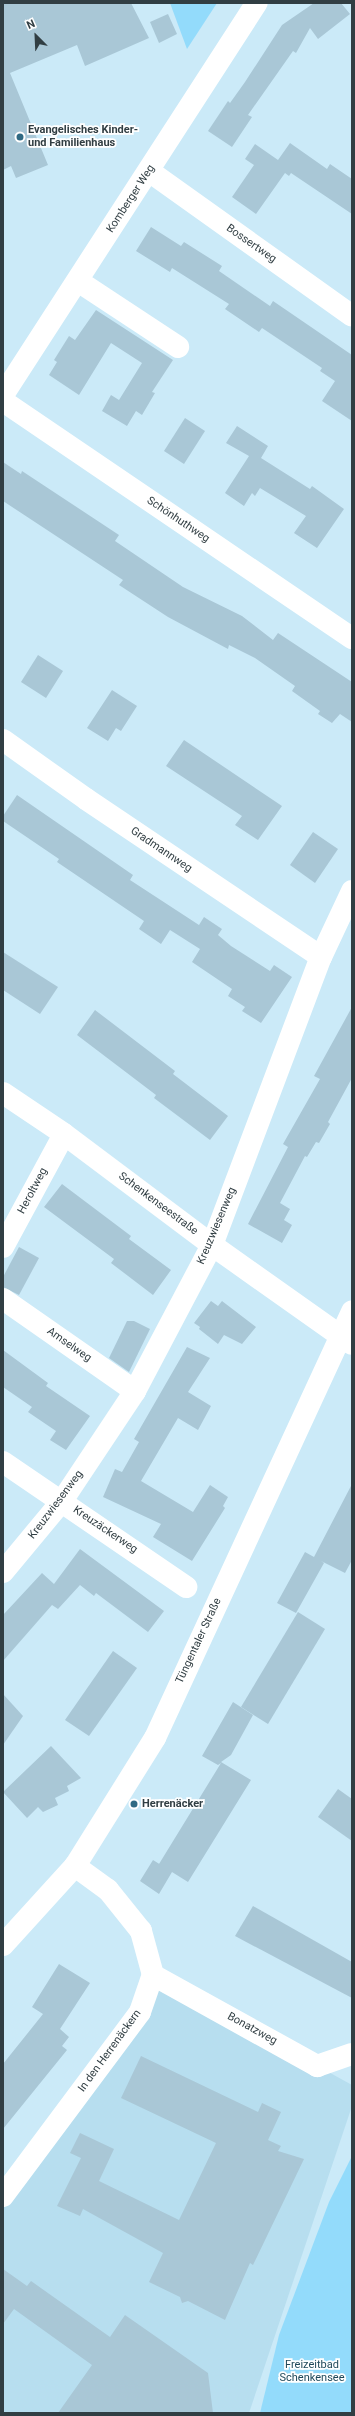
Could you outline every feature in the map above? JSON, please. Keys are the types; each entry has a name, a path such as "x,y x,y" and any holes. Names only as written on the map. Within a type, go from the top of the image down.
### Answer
{"street":[{"name":"Komberger Weg","path":"3,395 257,3"},
{"name":"Bossertweg","path":"149,171 352,316"},
{"path":"78,281 178,347"},
{"name":"Schönhuthweg","path":"3,401 352,638"},
{"name":"Gradmannweg","path":"3,740 86,799 321,957"},
{"name":"Kreuzwiesenweg","path":"3,1572 62,1501 135,1391 212,1245 321,957 352,891"},
{"name":"Schenkenseestraße","path":"3,1093 64,1134 212,1245 347,1340"},
{"name":"Heroltweg","path":"3,1247 64,1134"},
{"name":"Amselweg","path":"3,1299 135,1391"},
{"name":"Tüngentaler Straße","path":"3,1945 75,1866 155,1738 347,1340 352,1311"},
{"name":"Kreuzäckerweg","path":"3,1462 186,1586"},
{"path":"75,1866 108,1890 141,1931 154,1975"},
{"name":"Bonatzweg","path":"154,1975 317,2066 352,2054"},
{"name":"In den Herrenäckern","path":"3,2196 140,2012 154,1975"}],"shaded area":[{"path":"153,1975 352,2085 352,2106 249,2413 3,2413 3,2196"}],"green space":[{"path":"170,3 217,3 187,49"},
{"name":"Freizeitbad Schenkensee","path":"352,2156 352,2413 260,2413 279,2335 329,2202"}],"building":[{"path":"3,3 131,3 149,38 85,66 77,45 10,73 48,165 16,178 11,166 3,170"},
{"path":"314,3 341,3 350,14 318,39 310,28 296,53 293,51 248,115 252,117 232,147 208,131 228,101 230,103 245,82 282,25"},
{"path":"168,14 177,34 159,43 150,22"},
{"path":"290,143 327,169 330,164 352,179 352,214 291,173 289,176 285,173 256,214 232,197 254,165 245,159 255,144 278,160"},
{"path":"151,227 181,246 184,242 222,266 219,271 270,306 273,301 352,355 352,421 322,401 335,381 320,371 322,368 262,328 259,332 225,309 229,304 172,268 170,272 136,251"},
{"path":"96,310 173,360 152,392 155,393 142,415 136,411 127,426 102,411 111,395 119,400 142,363 111,343 79,395 49,375 57,362 54,360 69,336 75,340"},
{"path":"185,418 205,431 184,464 164,451"},
{"path":"237,426 268,446 261,458 310,489 312,486 344,509 317,548 294,533 306,516 260,488 255,496 252,493 244,506 225,493 249,456 226,443"},
{"path":"3,462 21,474 22,471 119,535 115,541 183,587 242,616 273,640 278,633 352,682 352,722 340,714 332,723 318,714 320,711 292,691 295,686 255,658 229,645 228,649 168,617 119,585 123,580 3,501"},
{"path":"38,655 63,671 46,698 21,682"},
{"path":"112,690 137,706 121,731 116,728 108,741 87,728"},
{"path":"184,740 282,806 258,840 235,825 242,816 166,766"},
{"path":"17,795 133,875 130,880 199,925 204,917 222,929 218,935 231,946 270,971 274,965 292,977 261,1023 242,1011 245,1007 228,996 232,989 192,962 200,949 170,930 161,944 139,929 144,921 57,862 59,859 3,821 3,816"},
{"path":"313,832 338,849 315,883 290,865"},
{"path":"3,952 58,987 40,1014 3,990"},
{"path":"352,1007 352,1078 328,1122 330,1124 319,1143 316,1142 307,1157 305,1156 280,1203 290,1209 284,1220 292,1225 282,1243 248,1224 288,1147 283,1144 320,1079 314,1076"},
{"path":"95,1010 175,1071 173,1074 228,1116 210,1140 154,1098 156,1095 77,1035"},
{"path":"62,1184 131,1236 129,1239 171,1270 153,1295 111,1263 114,1259 44,1207"},
{"path":"19,1247 39,1258 19,1295 3,1287 3,1277"},
{"path":"211,1301 218,1306 222,1301 256,1327 242,1344 224,1335 218,1344 199,1329 200,1327 194,1323"},
{"path":"127,1321 134,1321 150,1329 129,1372 109,1358"},
{"path":"187,1347 210,1358 188,1392 211,1406 198,1430 178,1418 141,1481 193,1512 210,1485 228,1497 223,1506 225,1508 192,1561 153,1537 161,1524 103,1497 115,1469 122,1472 139,1442 134,1439"},
{"path":"3,1350 48,1383 46,1386 90,1416 66,1450 50,1440 56,1431 28,1412 32,1407 3,1387"},
{"path":"352,1484 352,1560 345,1573 321,1561 324,1563 296,1613 277,1603 305,1552 314,1557"},
{"path":"80,1549 164,1611 148,1632 96,1593 94,1596 80,1585 58,1609 52,1605 3,1661 3,1615 42,1573 54,1584"},
{"path":"298,1612 325,1629 268,1724 241,1707"},
{"path":"113,1651 137,1668 89,1736 65,1720"},
{"path":"3,1694 23,1716 3,1745"},
{"path":"233,1702 253,1715 231,1755 221,1762 251,1780 188,1882 172,1872 159,1894 140,1881 153,1860 159,1864 221,1763 218,1765 202,1756"},
{"path":"51,1746 81,1778 67,1786 69,1791 55,1798 58,1805 43,1812 38,1807 27,1818 3,1792"},
{"path":"338,1789 352,1799 352,1841 318,1817"},
{"path":"253,1906 352,1962 352,1998 235,1936"},
{"path":"59,1964 90,1983 60,2029 69,2037 62,2046 67,2050 3,2129 3,2064 43,2014 32,2007"},
{"path":"141,2056 258,2112 262,2103 281,2112 268,2140 281,2146 278,2151 304,2159 253,2265 250,2263 225,2320 188,2301 182,2303 180,2297 149,2282 163,2253 83,2209 80,2216 57,2206 81,2158 70,2153 80,2133 114,2149 99,2181 179,2220 216,2143 121,2098"},
{"path":"3,2269 27,2286 31,2281 110,2337 125,2315 208,2373 213,2413 58,2413 92,2365 14,2309 3,2324"}],"place":[{"name":"Evangelisches Kinder- und Familienhaus","path":"20,137"},
{"name":"Herrenäcker","path":"134,1804"}]}
